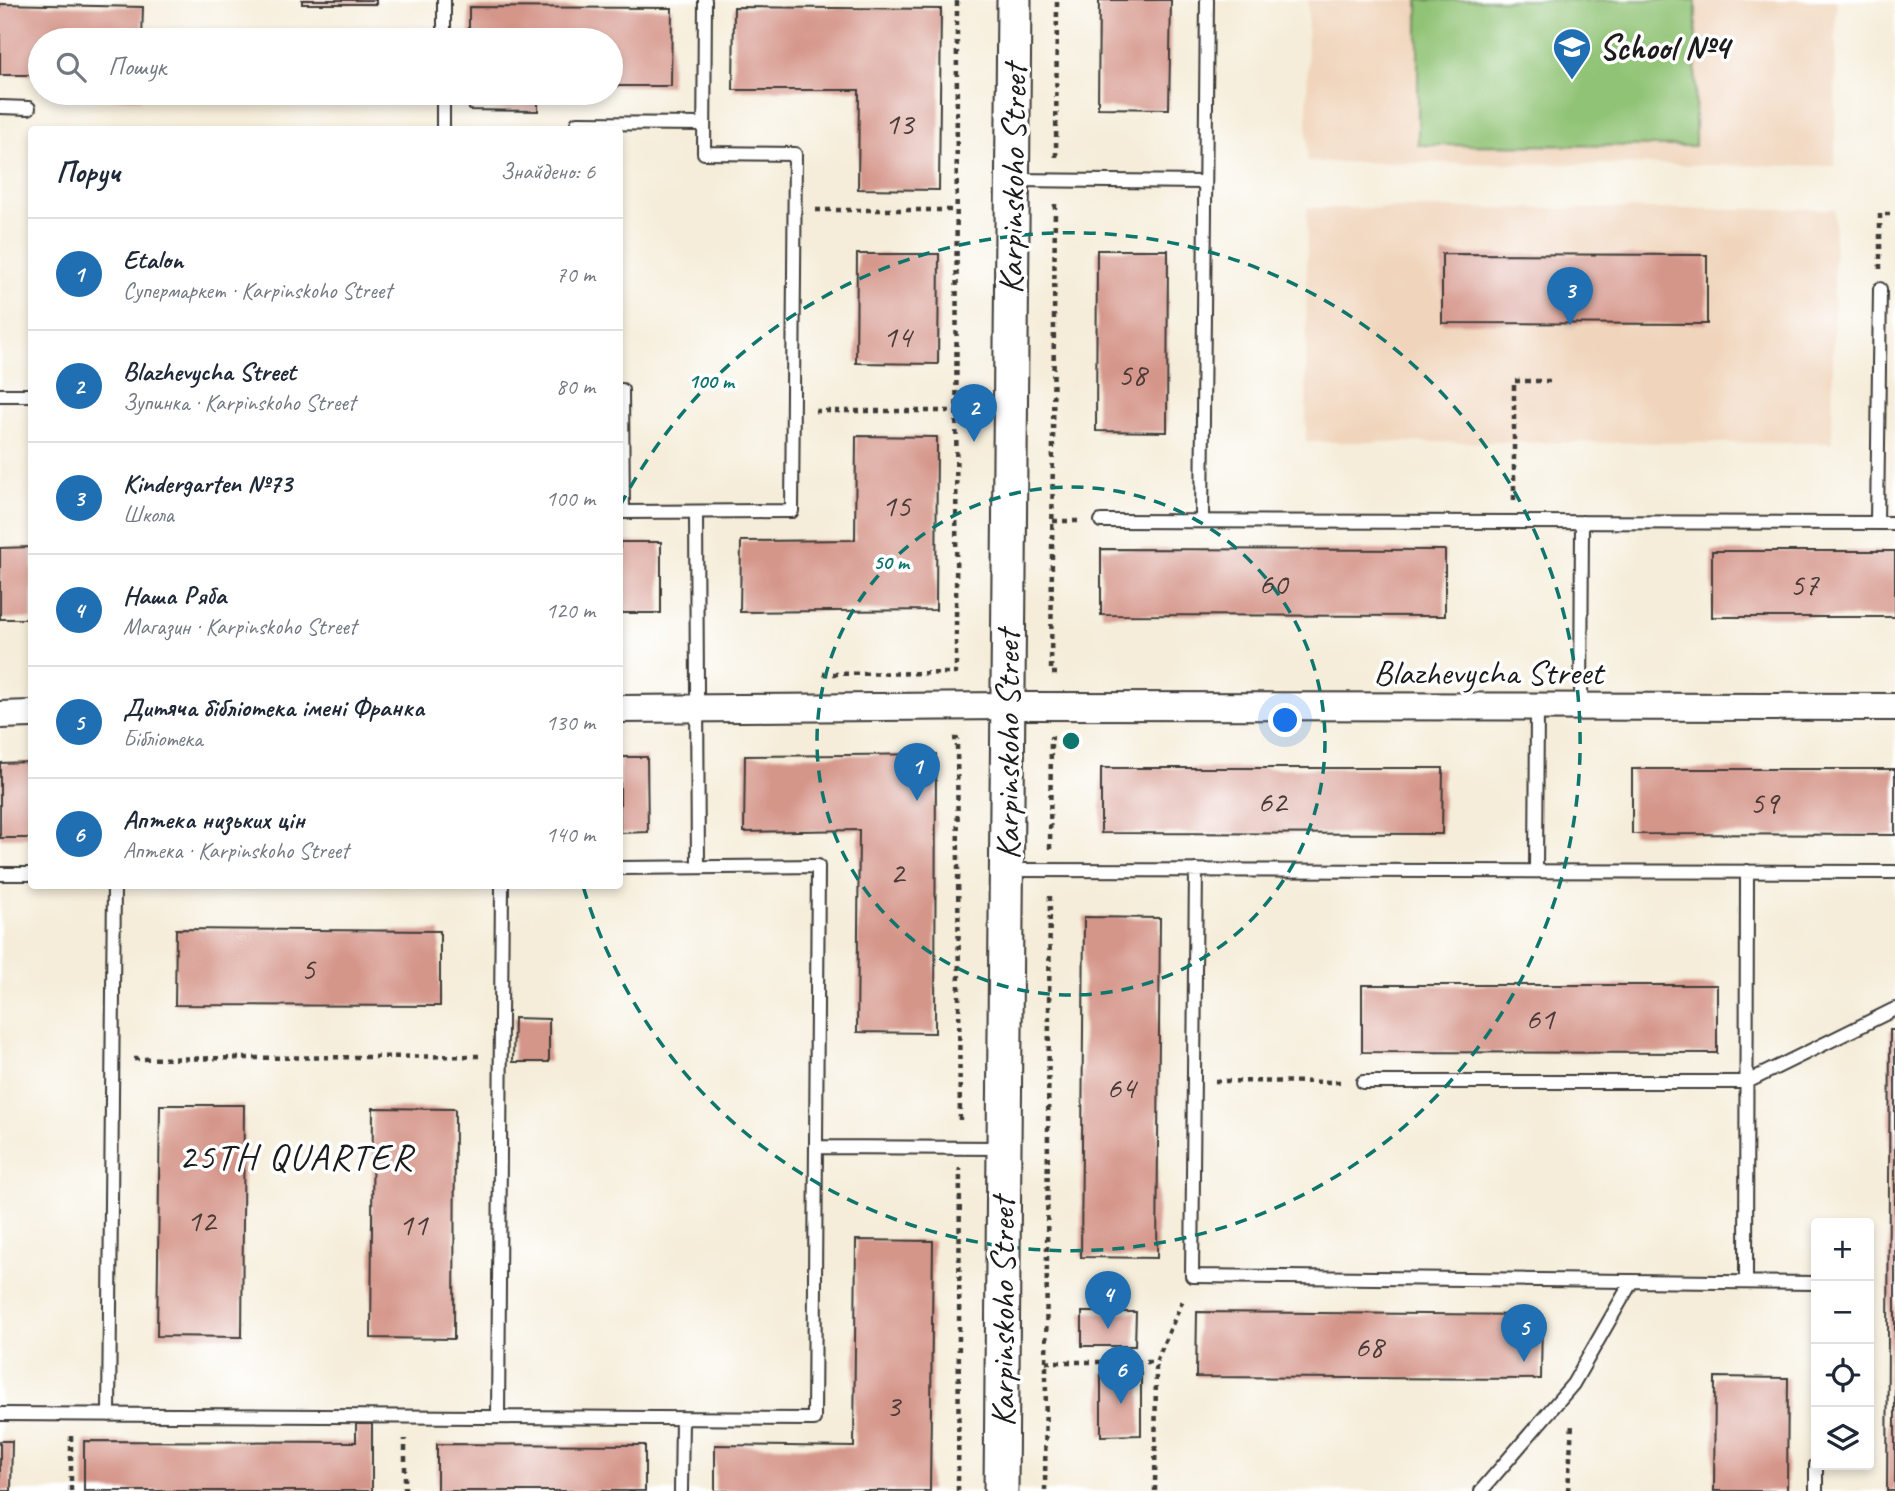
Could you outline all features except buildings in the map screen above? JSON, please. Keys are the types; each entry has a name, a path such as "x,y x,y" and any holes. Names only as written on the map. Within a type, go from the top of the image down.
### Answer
{"street":[{"name":"Karpinskoho Street","path":"1001,1491 1014,0"},
{"name":"Blazhevycha Street","path":"623,709 1007,706 1895,707"},
{"path":"0,715 28,714"}],"lane":[{"path":"443,28 444,0"},
{"path":"623,512 792,511 795,154 704,153 705,0"},
{"path":"1202,521 1207,0"},
{"path":"443,105 443,126"},
{"path":"0,107 29,108"},
{"path":"577,123 704,124"},
{"path":"1012,180 1205,181"},
{"path":"1877,523 1880,289"},
{"path":"0,396 28,395"},
{"path":"696,512 698,867"},
{"path":"1101,521 1895,523"},
{"path":"1581,707 1582,522"},
{"path":"1536,871 1537,706"},
{"path":"0,1414 814,1419 818,866 623,868"},
{"path":"1006,870 1895,872"},
{"path":"1196,870 1192,1276 1811,1283"},
{"path":"1746,1282 1747,871"},
{"path":"0,874 28,874"},
{"path":"109,1415 114,889"},
{"path":"498,1417 502,889"},
{"path":"1363,1082 1747,1082 1895,1009"},
{"path":"816,1147 1004,1148"},
{"path":"1481,1491 1573,1384 1632,1281"},
{"path":"681,1491 682,1419"},
{"path":"1816,1470 1816,1491"}],"path":[{"path":"956,673 957,0"},
{"path":"1051,673 1057,0"},
{"path":"794,210 956,210"},
{"path":"1880,289 1880,214 1895,214"},
{"path":"1514,522 1514,381 1551,381"},
{"path":"793,411 956,411"},
{"path":"1045,1491 1051,738"},
{"path":"957,739 961,1148 958,1491"},
{"path":"112,1059 501,1056"},
{"path":"1194,1081 1363,1082"},
{"path":"1155,1491 1156,1362 1192,1276"},
{"path":"1046,1362 1156,1362"},
{"path":"1568,1491 1573,1384"},
{"path":"71,1415 71,1491"},
{"path":"405,1417 405,1491"}],"shaded area":[{"name":"School №4","path":"1308,0 1836,0 1835,166 1307,162"},
{"path":"1307,208 1835,209 1832,443 1306,442"}],"green space":[{"path":"1418,0 1696,0 1695,146 1418,145"}],"place":[{"name":"School №4","path":"1572,81"},
{"name":"Kindergarten №73","path":"1570,325"},
{"name":"Blazhevycha Street","path":"974,442"},
{"name":"Etalon","path":"917,801"},
{"name":"Наша Ряба","path":"1108,1329"},
{"name":"Дитяча бібліотека імені Франка","path":"1524,1362"},
{"name":"Аптека низьких цін","path":"1121,1404"}],"district":[{"name":"25TH QUARTER","path":"296,1156"}]}
